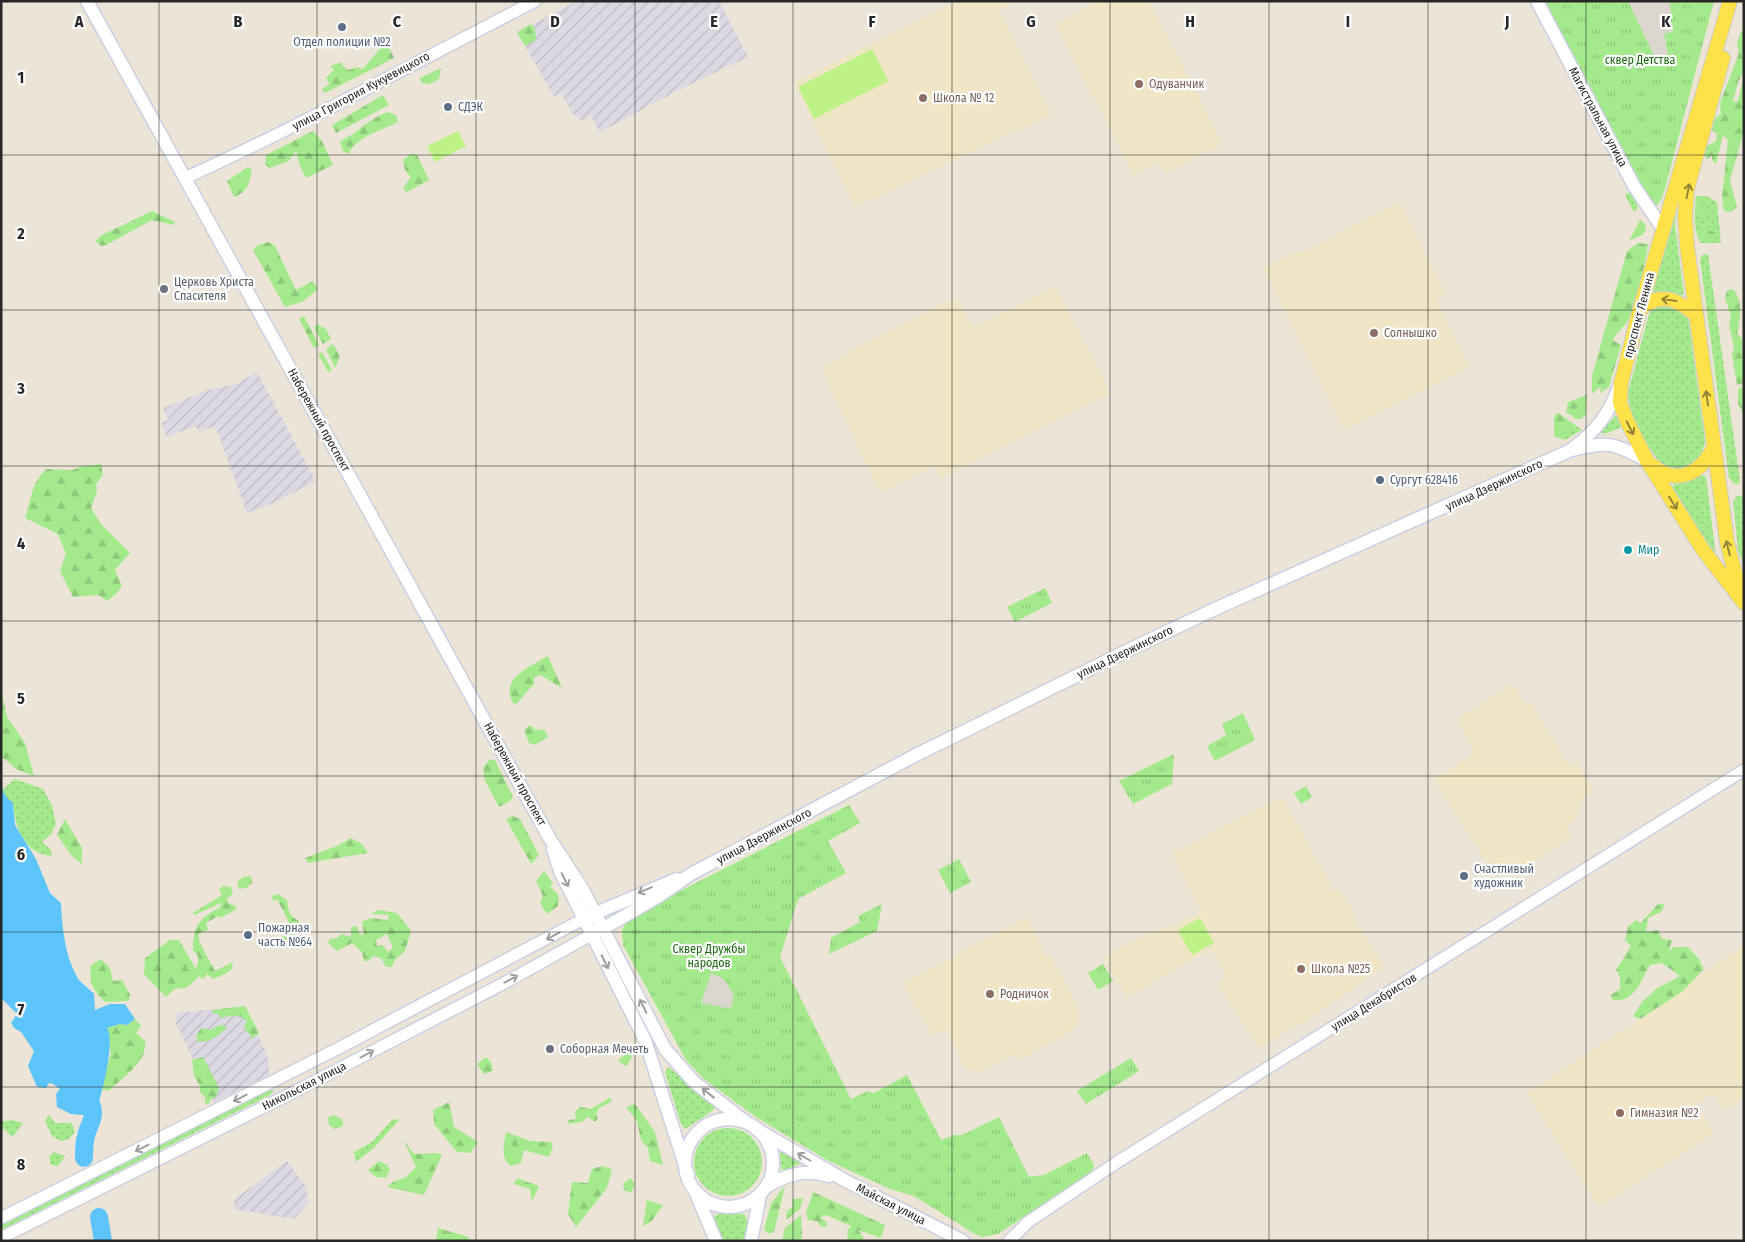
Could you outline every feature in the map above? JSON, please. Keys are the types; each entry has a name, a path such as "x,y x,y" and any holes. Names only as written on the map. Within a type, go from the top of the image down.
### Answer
{"main road":[{"name":"Набережный проспект","path":"87,1 550,839 569,865 596,913 665,1049 694,1082 747,1123"},
{"name":"Магистральная улица","path":"1537,1 1634,186 1663,229"},
{"name":"проспект Ленина","path":"1730,1 1640,309 1621,383 1620,403 1627,422 1647,462 1704,550 1744,603"},
{"path":"1739,1 1686,196 1687,246 1727,542 1735,574 1744,595"},
{"path":"1640,309 1650,301 1661,298 1679,301 1696,315"},
{"name":"улица Дзержинского","path":"1569,451 1603,422 1612,408 1621,383"},
{"name":"улица Дзержинского","path":"604,928 659,896 691,874 914,756 1149,640 1569,451 1598,443 1611,444 1624,448 1647,462"},
{"path":"1647,462 1660,472 1670,476 1683,476 1698,469 1707,461 1714,446"},
{"name":"Набережный проспект","path":"550,839 560,870 644,1040 688,1175"},
{"name":"улица Дзержинского","path":"596,913 655,886 691,874"},
{"path":"716,1241 688,1175 685,1159 686,1149 700,1129 722,1119 747,1123 758,1130 772,1151 773,1164 763,1192 751,1241"},
{"name":"Майская улица","path":"758,1130 846,1181 963,1241"},
{"name":"Майская улица","path":"763,1192 779,1179 799,1173 813,1172 846,1181"},
{"path":"696,1194 709,1204 722,1208 736,1208 749,1204 763,1192"}],"street":[{"name":"улица Григория Кукуевицкого","path":"185,178 280,134 374,83 535,1"},
{"name":"улица Декабристов","path":"1009,1241 1028,1222 1119,1161 1744,770"},
{"name":"Никольская улица","path":"1,1218 410,1012 596,913"},
{"name":"Никольская улица","path":"1,1238 315,1082 604,928"}],"shaded area":[{"path":"577,1 719,1 748,57 675,92 593,136 599,132 591,116 582,121 573,114 562,94 554,97 517,32"},
{"name":"Школа № 12","path":"958,1 1016,1 999,10 1052,114 855,207 794,82"},
{"name":"Одуванчик","path":"1099,1 1149,1 1222,144 1165,173 1160,162 1134,176 1056,24"},
{"path":"1628,1 1669,1 1671,11 1667,24 1674,31 1664,34 1668,54 1655,58"},
{"name":"Солнышко","path":"1400,202 1446,294 1436,299 1470,367 1344,430 1263,268 1297,252 1303,252"},
{"path":"1056,287 1110,393 940,478 934,466 880,493 821,367 956,297 973,327"},
{"path":"257,372 316,481 274,503 247,513 215,426 199,432 196,426 167,437 161,422 168,420 163,408 208,390 236,384"},
{"path":"1512,684 1525,704 1530,702 1569,766 1576,762 1594,790 1582,798 1575,820 1566,825 1573,836 1520,871 1492,870 1434,780 1475,753 1458,719"},
{"path":"1279,798 1283,799 1329,882 1330,892 1337,888 1355,913 1355,921 1384,967 1303,1023 1301,1022 1259,1048 1218,984 1226,975 1211,949 1127,997 1104,957 1160,928 1166,930 1201,912 1172,854"},
{"name":"Родничок","path":"1027,917 1046,957 1050,955 1077,1005 1078,1024 1068,1033 1020,1060 1016,1054 979,1073 965,1068 946,1029 931,1035 904,983"},
{"name":"Гимназия №2","path":"1744,946 1744,1098 1724,1111 1713,1093 1696,1105 1714,1133 1599,1207 1527,1093 1653,1011 1652,1007"},
{"path":"711,973 724,979 734,996 731,1009 701,1003"},
{"path":"245,1006 268,1057 269,1075 214,1102 176,1024 177,1013"},
{"path":"287,1161 307,1188 308,1203 294,1219 233,1209 236,1198"}],"green space":[{"name":"сквер Детства","path":"1542,1 1714,1 1665,189 1658,204 1653,206 1650,203"},
{"path":"531,24 535,29 536,40 525,46 517,32"},
{"path":"1744,26 1744,72 1738,82 1733,102 1738,101 1744,75 1744,130 1730,181 1737,207 1731,212 1724,211 1722,197 1728,140 1723,135 1716,164 1712,160 1712,155 1708,159 1704,156 1707,146 1716,141 1717,134 1712,130 1715,118 1721,114 1720,103 1739,53 1737,42"},
{"path":"386,41 394,58 325,93 322,89 330,84 326,78 334,70 330,66 343,62 342,65 348,70 357,67 363,69 382,46 373,48 379,43"},
{"path":"872,49 888,81 814,119 798,87"},
{"path":"441,68 439,79 430,84 422,83 420,78"},
{"path":"383,95 389,105 336,133 332,125"},
{"path":"387,112 396,115 398,122 364,138 348,154 343,151 340,142 342,140"},
{"path":"313,131 322,141 333,165 306,178 296,151 289,161 270,168 265,165 266,155"},
{"path":"458,131 466,146 435,162 427,146"},
{"path":"411,154 417,155 429,180 407,192 403,188 411,177 405,170 403,160"},
{"path":"248,167 252,169 247,186 243,192 234,197 227,181"},
{"path":"1632,191 1637,201 1637,209 1634,212 1625,195"},
{"path":"1678,196 1675,224 1684,295 1656,294 1653,290"},
{"path":"1696,196 1706,196 1717,202 1721,243 1701,243 1698,238 1695,226"},
{"path":"1696,196 1703,198 1702,204 1706,206 1705,214 1695,213"},
{"path":"152,211 175,222 174,225 152,220 106,245 101,246 95,241 102,235"},
{"path":"1640,220 1645,224 1646,230 1642,235 1629,241"},
{"path":"1700,223 1706,224 1709,231 1719,233 1711,241 1702,241 1699,232"},
{"path":"269,242 275,246 296,290 313,281 318,289 302,302 285,307 253,250 258,245"},
{"path":"1638,243 1648,244 1634,307 1628,321 1613,340 1621,345 1609,387 1600,393 1601,386 1592,394 1592,376 1627,251"},
{"path":"1708,254 1740,481 1738,484 1735,484 1729,478 1700,259 1702,255"},
{"path":"1732,289 1738,297 1740,315 1737,332 1742,340 1744,384 1737,385 1732,354 1734,347 1729,325 1731,316 1725,298 1727,291"},
{"path":"1661,307 1674,308 1688,316 1705,442 1700,459 1685,468 1676,470 1671,470 1662,464 1647,443 1630,412 1628,392 1649,314 1653,309"},
{"path":"304,316 319,345 314,348 299,319"},
{"path":"317,324 326,329 331,339 323,344 314,328"},
{"path":"333,344 340,356 335,368 326,349"},
{"path":"322,352 332,370 328,372 318,354"},
{"path":"1742,387 1744,389 1744,416 1738,403 1738,389"},
{"path":"1587,395 1586,414 1581,419 1576,419 1566,412 1568,402"},
{"path":"1558,413 1582,430 1565,440 1554,436 1554,417"},
{"path":"1558,413 1575,426 1566,429 1564,433 1555,431 1554,417"},
{"path":"1616,415 1622,427 1605,434 1601,432"},
{"path":"101,464 103,475 96,484 97,491 91,508 101,524 130,553 115,570 122,586 107,601 98,595 73,597 60,571 66,554 58,534 25,518 35,485 47,469 72,470"},
{"path":"1702,475 1706,477 1716,557 1714,558 1672,488 1674,484"},
{"path":"1744,495 1744,566 1738,550 1733,502 1737,496"},
{"path":"1045,588 1052,603 1015,622 1007,607"},
{"path":"548,656 562,688 540,675 534,678 534,685 514,705 510,696 510,688 513,681 524,670"},
{"path":"1,690 7,717 25,743 34,776 16,769 1,756"},
{"path":"1243,713 1255,740 1215,761 1207,746 1226,735 1222,724"},
{"path":"530,725 536,730 544,729 548,737 535,745 529,743 524,730"},
{"path":"1174,754 1172,784 1133,804 1119,781"},
{"path":"489,760 495,760 513,797 510,801 499,807 485,781 483,768"},
{"path":"15,779 43,789 52,805 56,824 51,834 42,842 51,850 52,856 34,850 28,845 19,830 13,803 6,798 2,790"},
{"path":"1306,786 1312,797 1301,804 1294,793"},
{"name":"Сквер Дружбы народов","path":"849,805 860,823 828,841 846,873 798,899 780,957 851,1099 868,1091 874,1093 907,1075 941,1140 955,1135 962,1135 999,1117 1029,1177 1044,1175 1087,1153 1094,1165 1092,1172 998,1234 982,1237 975,1234 914,1196 890,1189 827,1160 756,1117 704,1079 686,1060 623,945 622,930 629,917"},
{"path":"513,816 520,819 539,855 531,864 506,819"},
{"path":"65,819 82,848 82,864 72,856 57,835"},
{"path":"351,838 362,844 368,853 308,863 305,858 337,846"},
{"path":"959,859 971,882 950,893 938,870"},
{"path":"544,871 553,883 550,887 557,893 559,899 558,906 547,914 540,903 543,896 536,881"},
{"path":"251,876 252,883 246,888 239,889 237,882 243,877"},
{"path":"223,886 231,887 233,893 227,899 228,903 234,905 237,909 206,923 208,930 199,933 199,941 215,971 233,962 232,969 213,979 207,974 203,979 199,976 189,986 180,989 176,988 166,997 144,974 145,958 170,940 179,940 196,969 198,957 193,950 194,934 202,919 220,907 221,903 195,915 193,913 222,895 219,890"},
{"path":"278,894 287,900 290,913 299,921 299,926 293,937 277,943 274,941 293,930 277,899 273,901 272,896"},
{"path":"882,904 877,931 829,954 831,938 860,922 858,916"},
{"path":"1658,904 1665,904 1661,912 1648,918 1646,932 1658,930 1662,939 1672,940 1669,951 1674,947 1688,947 1699,959 1704,969 1683,991 1640,1019 1633,1016 1642,1002 1656,989 1680,976 1662,963 1650,965 1640,984 1631,995 1620,1000 1612,1000 1611,995 1620,989 1620,977 1616,970 1631,946 1625,940 1628,927 1636,920 1641,923"},
{"path":"378,910 397,913 411,931 405,951 395,960 392,967 386,967 381,958 373,956 369,961 364,961 362,952 352,943 337,951 328,943 330,939 337,938 342,934 351,937 351,927 357,926 360,935 364,934 362,922 370,918 388,920 389,915 371,914","holes":["387,934 393,948 388,952 383,945 377,946 376,940"]},
{"path":"1200,918 1214,943 1192,955 1178,930"},
{"path":"101,959 110,968 113,981 122,980 130,995 129,1001 105,1002 94,990 91,981 91,965"},
{"path":"1103,964 1113,981 1098,990 1088,973"},
{"path":"245,1006 259,1033 251,1039 244,1025 247,1021 241,1017 220,1018 217,1013 212,1013 212,1010"},
{"path":"135,1019 141,1026 136,1033 145,1041 145,1049 142,1056 133,1069 109,1091 101,1089 111,1053 107,1028 120,1024 127,1025"},
{"path":"220,1025 227,1026 225,1030 211,1040 198,1042 196,1036 201,1028 210,1030"},
{"path":"627,1046 632,1052 631,1059 626,1066 618,1061 625,1054"},
{"path":"203,1057 219,1088 216,1097 211,1099 209,1104 205,1103 205,1097 200,1092 200,1086 194,1076 192,1060"},
{"path":"486,1057 492,1064 492,1071 484,1074 477,1064"},
{"path":"1131,1058 1139,1071 1086,1104 1077,1091"},
{"path":"668,1067 713,1104 715,1108 685,1129 681,1124 665,1072"},
{"path":"268,1090 274,1090 270,1095 1,1230 1,1222"},
{"path":"611,1097 611,1102 599,1108 596,1114 598,1118 595,1122 587,1117 582,1122 567,1124 569,1120 576,1119 575,1112 580,1107 591,1109"},
{"path":"449,1102 454,1127 478,1142 470,1153 457,1152 434,1124 433,1110"},
{"path":"635,1104 655,1132 663,1165 650,1161 648,1148 641,1140 637,1121 626,1107"},
{"path":"49,1115 55,1123 72,1123 75,1132 69,1139 61,1141 52,1136 45,1121"},
{"path":"334,1115 343,1120 343,1126 335,1129 329,1125 328,1117"},
{"path":"400,1119 374,1148 356,1162 354,1152 372,1142 392,1120"},
{"path":"11,1120 23,1123 14,1135 10,1136 5,1129 1,1130 1,1122"},
{"path":"728,1128 741,1131 752,1138 759,1149 762,1162 759,1175 752,1186 741,1193 728,1196 715,1193 704,1186 697,1175 694,1162 697,1149 704,1138 715,1131"},
{"path":"506,1132 530,1141 551,1142 553,1147 549,1157 524,1150 521,1163 510,1166 504,1154"},
{"path":"404,1141 414,1154 437,1153 442,1155 424,1195 387,1187 393,1182 406,1177 416,1167"},
{"path":"785,1150 810,1163 798,1164 786,1170 781,1169 780,1153"},
{"path":"54,1152 65,1156 58,1166 51,1165 49,1157"},
{"path":"379,1161 387,1165 390,1170 386,1178 376,1177 368,1170"},
{"path":"602,1166 612,1169 607,1188 576,1227 568,1214 572,1182 588,1183 592,1169"},
{"path":"517,1178 539,1186 532,1202 530,1189 514,1184"},
{"path":"630,1178 635,1184 631,1193 624,1190 623,1184"},
{"path":"785,1186 774,1232 769,1234 764,1230 771,1203"},
{"path":"813,1192 885,1225 881,1238 858,1230 864,1238 862,1241 848,1240 847,1231 851,1226 826,1215 820,1218 826,1221 827,1226 821,1227 817,1221 808,1220 806,1213"},
{"path":"803,1198 800,1209 786,1220 787,1211 792,1207 793,1199"},
{"path":"647,1200 663,1205 651,1222 643,1226"},
{"path":"738,1213 745,1215 748,1224 745,1241 720,1241 713,1218 718,1214"},
{"path":"801,1215 802,1238 797,1241 782,1241 785,1228"},
{"path":"438,1228 469,1237 469,1241 436,1241"}],"water":[{"path":"1,773 4,793 13,803 15,825 36,859 50,893 61,903 65,941 77,977 94,994 95,1010 110,1004 125,1004 135,1019 127,1025 120,1024 107,1028 110,1045 109,1058 104,1084 94,1116 71,1114 57,1107 56,1094 60,1089 53,1084 49,1083 46,1088 37,1087 28,1066 34,1051 21,1032 14,1028 11,1023 17,1014 1,998"}],"waterway":[{"path":"84,1158 85,1141 93,1114 93,1109 86,1095"},
{"path":"99,1217 103,1241"}],"place":[{"name":"Отдел полиции №2","path":"342,27"},
{"name":"Одуванчик","path":"1139,84"},
{"name":"Школа № 12","path":"923,98"},
{"name":"СДЭК","path":"448,107"},
{"name":"Церковь Христа Спасителя","path":"164,289"},
{"name":"Солнышко","path":"1374,333"},
{"name":"Сургут 628416","path":"1380,480"},
{"name":"Мир","path":"1628,550"},
{"name":"Счастливый художник","path":"1464,876"},
{"name":"Пожарная часть №64","path":"248,935"},
{"name":"Школа №25","path":"1301,969"},
{"name":"Родничок","path":"990,994"},
{"name":"Соборная Мечеть","path":"550,1049"},
{"name":"Гимназия №2","path":"1620,1113"}]}
